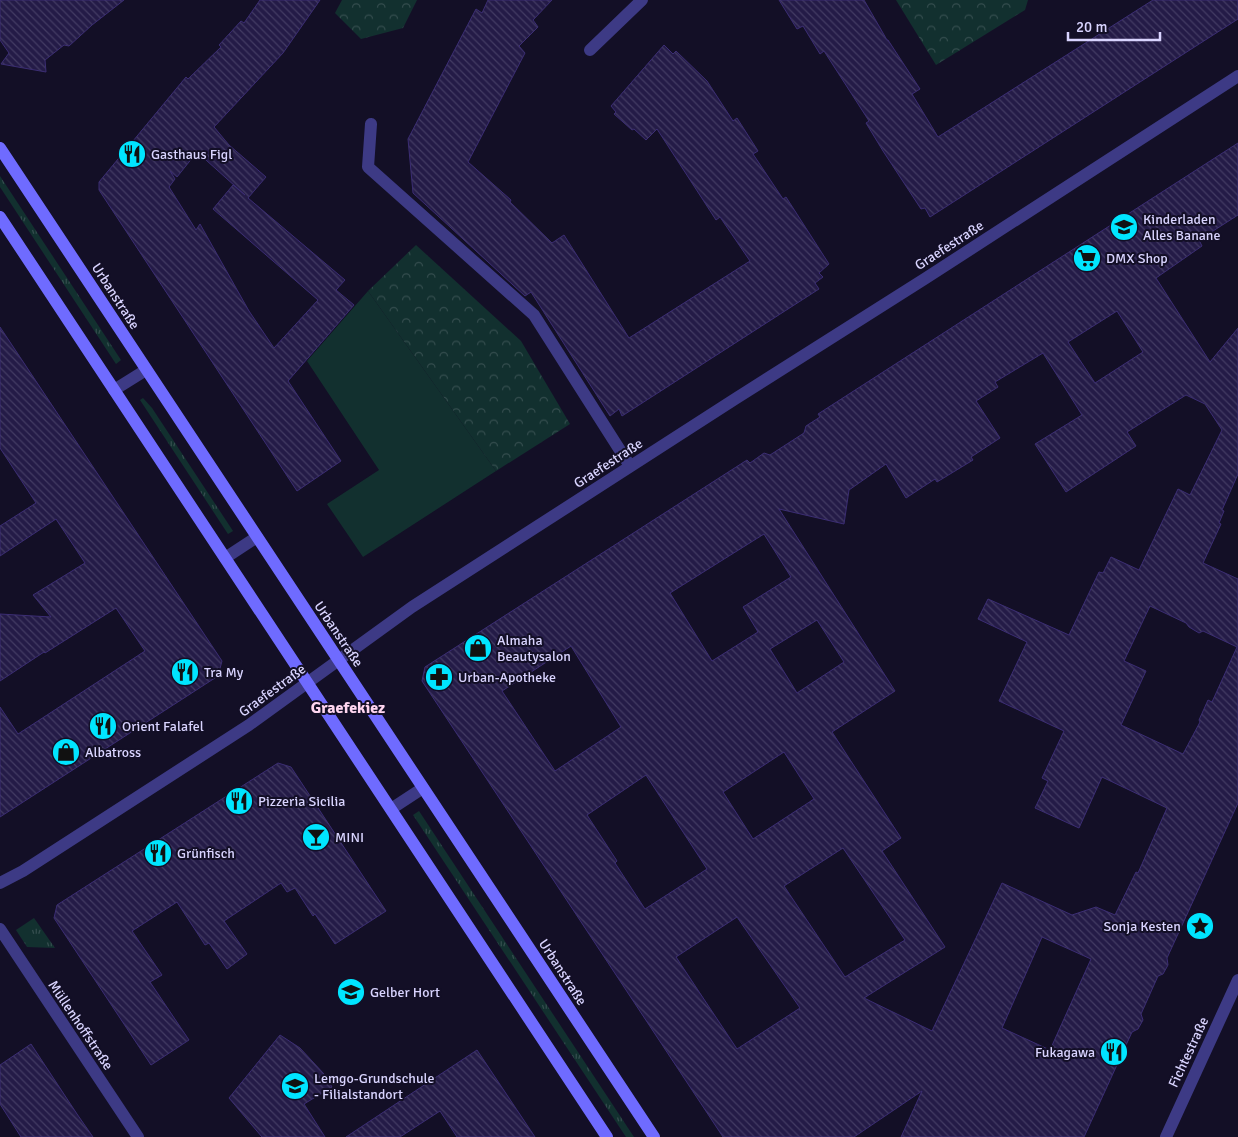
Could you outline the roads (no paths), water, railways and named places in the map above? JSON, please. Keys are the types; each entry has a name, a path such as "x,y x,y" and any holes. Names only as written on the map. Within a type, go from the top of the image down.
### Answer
{"main road":[{"name":"Urbanstraße","path":"0,148 654,1137"},
{"path":"0,217 607,1137"}],"street":[{"path":"590,50 642,0"},
{"name":"Graefestraße","path":"0,883 23,871 241,730 412,607 1238,76"},
{"path":"371,124 368,167 534,315 630,466"},
{"path":"114,390 146,370"},
{"path":"225,558 257,537"},
{"path":"391,809 423,788"},
{"name":"Müllenhoffstraße","path":"0,929 138,1137"},
{"name":"Fichtestraße","path":"1166,1137 1238,980"}],"place":[{"name":"Gasthaus Figl","path":"132,154"},
{"name":"Kinderladen Alles Banane","path":"1124,227"},
{"name":"DMX Shop","path":"1087,258"},
{"name":"Almaha Beautysalon","path":"478,648"},
{"name":"Tra My","path":"185,672"},
{"name":"Urban-Apotheke","path":"439,677"},
{"name":"Orient Falafel","path":"103,726"},
{"name":"Albatross","path":"66,752"},
{"name":"Pizzeria Sicilia","path":"239,801"},
{"name":"MINI","path":"316,837"},
{"name":"Grünfisch","path":"158,853"},
{"name":"Sonja Kesten","path":"1200,926"},
{"name":"Gelber Hort","path":"351,992"},
{"name":"Fukagawa","path":"1114,1052"},
{"name":"Lemgo-Grundschule - Filialstandort","path":"295,1086"}],"district":[{"name":"Graefekiez","path":"348,707"}]}
